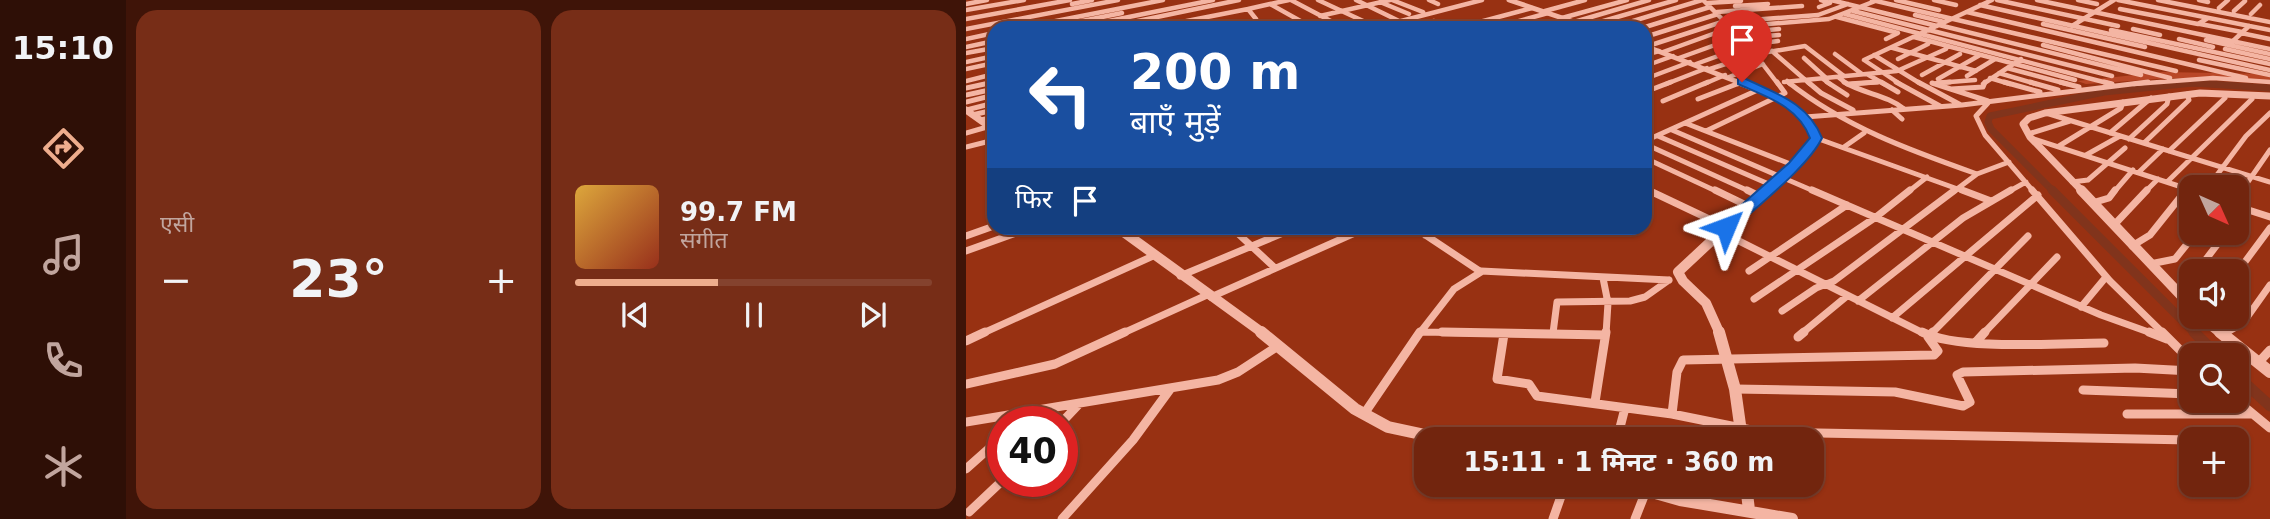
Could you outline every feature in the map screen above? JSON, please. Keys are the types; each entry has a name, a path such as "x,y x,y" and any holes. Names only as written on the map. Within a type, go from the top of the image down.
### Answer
{"street":[{"path":"966,18 987,0"},
{"path":"966,18 1005,0"},
{"path":"966,18 1024,0"},
{"path":"966,18 1051,0"},
{"path":"966,18 1092,0"},
{"path":"966,18 1118,0"},
{"path":"1039,21 1140,0"},
{"path":"1077,21 1163,0"},
{"path":"1061,21 1186,0"},
{"path":"1128,21 1213,0"},
{"path":"1131,20 1221,0"},
{"path":"1124,21 1235,0 1248,9 1254,21"},
{"path":"1185,21 1290,0 1330,21"},
{"path":"1318,0 1361,21"},
{"path":"1356,0 1400,21 1482,0"},
{"path":"1320,16 1391,0 1423,12"},
{"path":"1429,0 1438,4"},
{"path":"1509,0 1571,21"},
{"path":"1517,21 1584,0"},
{"path":"1562,18 1627,0"},
{"path":"1577,21 1649,0"},
{"path":"1608,21 1675,0"},
{"path":"1638,21 1707,4 1752,0"},
{"path":"1819,7 1830,3 1821,0"},
{"path":"1831,0 1874,1 2176,71"},
{"path":"1896,0 1939,10"},
{"path":"1934,0 1956,5"},
{"path":"1997,0 2160,35"},
{"path":"2024,6 2037,0 2054,4 2098,5 2114,1 2129,3 2204,21 2237,39 2270,64"},
{"path":"2091,7 2060,0 2047,7 2089,15 2160,35 2175,44 2270,37"},
{"path":"2078,0 2237,39"},
{"path":"2158,0 2270,37"},
{"path":"2179,0 2251,14 2270,37"},
{"path":"2199,0 2208,2"},
{"path":"2219,8 2228,0"},
{"path":"1105,1 1131,20"},
{"path":"1379,1 1409,14"},
{"path":"1652,24 1707,4 1796,1 1818,20"},
{"path":"1652,54 1732,27 1836,17 1874,1 1942,24 2035,50 2141,75"},
{"path":"1942,107 1880,73 1864,61 1989,1 2075,24 2160,57 2270,72"},
{"path":"2234,10 2245,1"},
{"path":"1652,44 1725,21 1812,15 1850,2 1861,7 2042,45 2174,79"},
{"path":"2115,12 2129,3 2204,21 2237,39"},
{"path":"2129,3 2270,37"},
{"path":"1270,4 1300,21"},
{"path":"1706,131 1785,93 1756,54 1707,4"},
{"path":"1980,5 2075,24 2160,35 2237,39 2270,37"},
{"path":"2098,5 2115,12 2237,39 2270,37"},
{"path":"1951,89 1983,87 1983,83 1990,78 2084,19 2098,5"},
{"path":"2251,14 2260,5"},
{"path":"1210,6 1221,13"},
{"path":"1652,35 1718,13 1802,6"},
{"path":"1483,21 1532,8"},
{"path":"1974,9 2144,49"},
{"path":"1853,10 2112,76"},
{"path":"1736,16 1807,11"},
{"path":"966,18 1033,12"},
{"path":"1967,12 2058,35"},
{"path":"1844,14 2116,85"},
{"path":"1961,15 2126,49 2169,48 2270,72"},
{"path":"1161,16 1167,21"},
{"path":"1836,17 1898,33 1886,38"},
{"path":"966,18 987,27"},
{"path":"1652,64 1739,36 1779,35 1652,77"},
{"path":"2136,59 2160,35"},
{"path":"1914,37 2076,80"},
{"path":"2153,63 2180,39 2270,37"},
{"path":"2218,59 2237,39"},
{"path":"982,41 987,41"},
{"path":"966,47 987,42"},
{"path":"1898,59 1928,44"},
{"path":"2101,51 2108,45"},
{"path":"1652,89 1756,54 1806,46 1844,76"},
{"path":"1892,48 1976,71"},
{"path":"1652,49 1778,97 1805,117 1816,138 1991,201"},
{"path":"1777,82 1897,71 1946,49"},
{"path":"2119,55 2126,49"},
{"path":"967,57 987,50"},
{"path":"1772,51 1823,94 1856,112"},
{"path":"1835,54 1864,74 1898,92"},
{"path":"1922,75 1960,54"},
{"path":"2171,67 2185,54"},
{"path":"1874,55 1897,71 1962,105"},
{"path":"1938,79 1980,55"},
{"path":"967,57 987,56"},
{"path":"1804,58 1824,78 1847,95"},
{"path":"1968,76 1995,59"},
{"path":"2199,61 2256,82"},
{"path":"966,69 987,64"},
{"path":"1662,100 1763,64"},
{"path":"2007,68 2083,88"},
{"path":"1998,73 2062,91"},
{"path":"966,81 987,76"},
{"path":"1837,77 1877,97 1891,98 1905,109"},
{"path":"1990,78 2045,93"},
{"path":"1805,117 1992,102 2083,88 2174,79 2270,82"},
{"path":"1921,84 1975,80"},
{"path":"1787,81 1804,96 1864,133 1977,174"},
{"path":"1698,99 1742,82"},
{"path":"1847,84 1881,82"},
{"path":"1932,83 1992,102"},
{"path":"966,88 987,84"},
{"path":"1652,139 1760,89"},
{"path":"966,95 987,90"},
{"path":"2144,143 2189,100 2187,94"},
{"path":"2179,293 2132,247 2029,136 2024,121 2045,113 2187,94 2270,96"},
{"path":"2129,139 2167,104 2169,96"},
{"path":"966,102 987,97"},
{"path":"2092,203 2109,198 2136,171 2166,150 2225,97"},
{"path":"2110,133 2151,98"},
{"path":"2167,182 2252,99"},
{"path":"1992,102 1979,110 1976,120 1985,135 2106,277 2179,350"},
{"path":"2059,146 2123,106 2123,102"},
{"path":"968,112 987,105"},
{"path":"1892,110 1902,119"},
{"path":"968,112 987,111"},
{"path":"968,112 987,124"},
{"path":"2045,113 2270,182"},
{"path":"2216,175 2246,136 2270,113"},
{"path":"981,120 987,119"},
{"path":"2029,136 2071,120"},
{"path":"1685,123 1793,165"},
{"path":"966,132 987,128"},
{"path":"1672,130 2081,307 2167,339"},
{"path":"1844,147 1864,133"},
{"path":"1658,136 1771,186"},
{"path":"2029,136 2179,186"},
{"path":"2086,155 2120,136"},
{"path":"1679,277 1681,269 1781,177 1812,146 1816,138"},
{"path":"966,147 987,142"},
{"path":"1652,146 1759,196"},
{"path":"2073,182 2084,182 2125,148"},
{"path":"2249,180 2269,153"},
{"path":"1652,161 1748,206"},
{"path":"1782,311 1826,285 1977,174 2009,162"},
{"path":"1754,299 1876,217 1927,177"},
{"path":"2114,225 2158,179"},
{"path":"1858,301 1933,242 1991,201 2026,182"},
{"path":"1652,193 1928,337 1941,341 1975,343 2104,343"},
{"path":"1892,318 2038,195"},
{"path":"2132,247 2150,235 2179,201"},
{"path":"1749,271 1847,205"},
{"path":"2249,210 2270,217"},
{"path":"966,236 987,228"},
{"path":"2247,259 2270,228"},
{"path":"966,251 1011,235"},
{"path":"1126,235 1153,257 1279,345 1363,415 1388,427 1414,433"},
{"path":"1239,235 1275,268"},
{"path":"1180,276 1278,235"},
{"path":"966,384 1055,364 1351,235"},
{"path":"1425,235 1481,271 1669,280 1679,277"},
{"path":"1928,337 2028,236"},
{"path":"2149,264 2175,259 2186,245"},
{"path":"966,341 1153,257"},
{"path":"1975,343 2057,257"},
{"path":"1363,415 1420,332 1454,289 1481,271"},
{"path":"1679,277 1705,301 1727,360 1741,427"},
{"path":"2081,307 2106,277"},
{"path":"1595,402 1608,301 1603,278"},
{"path":"1553,333 1557,302 1582,298 1608,301 1643,299 1669,280"},
{"path":"2222,335 2243,323 2270,285"},
{"path":"1798,337 1847,296"},
{"path":"2215,329 2270,372"},
{"path":"1420,332 1605,335"},
{"path":"1504,334 1497,379 1529,384 1534,394 1543,398 1595,402 1672,414 1715,427"},
{"path":"1672,414 1679,363 1692,358 1727,360 1934,355 1938,351 1928,337"},
{"path":"1062,406 1227,377 1279,345"},
{"path":"2258,363 2270,350"},
{"path":"1734,389 1895,393 1963,406 1970,402 1957,375 1962,372 2021,368 2179,370"},
{"path":"1062,519 1133,440 1171,388"},
{"path":"2083,390 2179,394"},
{"path":"1078,406 1081,403"},
{"path":"1619,427 1625,408"},
{"path":"2249,411 2270,428"},
{"path":"2127,414 2253,414"},
{"path":"966,422 987,418"},
{"path":"1824,436 2179,440"},
{"path":"966,469 987,450"},
{"path":"969,512 987,495"},
{"path":"1553,519 1560,497"},
{"path":"1635,519 1644,497"},
{"path":"1669,497 1792,519"},
{"path":"1750,497 1755,514"}],"shaded area":[{"path":"2163,72 2270,74 2270,82 2173,78 2086,84 2077,81"}],"waterway":[{"path":"2205,343 1991,129 1988,122 1990,116 2104,92 2193,83 2270,88"},
{"path":"2186,84 2204,84"},
{"path":"2249,387 2270,406"}],"route":[{"path":"1726,227 1781,177 1812,146 1816,138 1810,122 1789,103 1742,82"}]}
